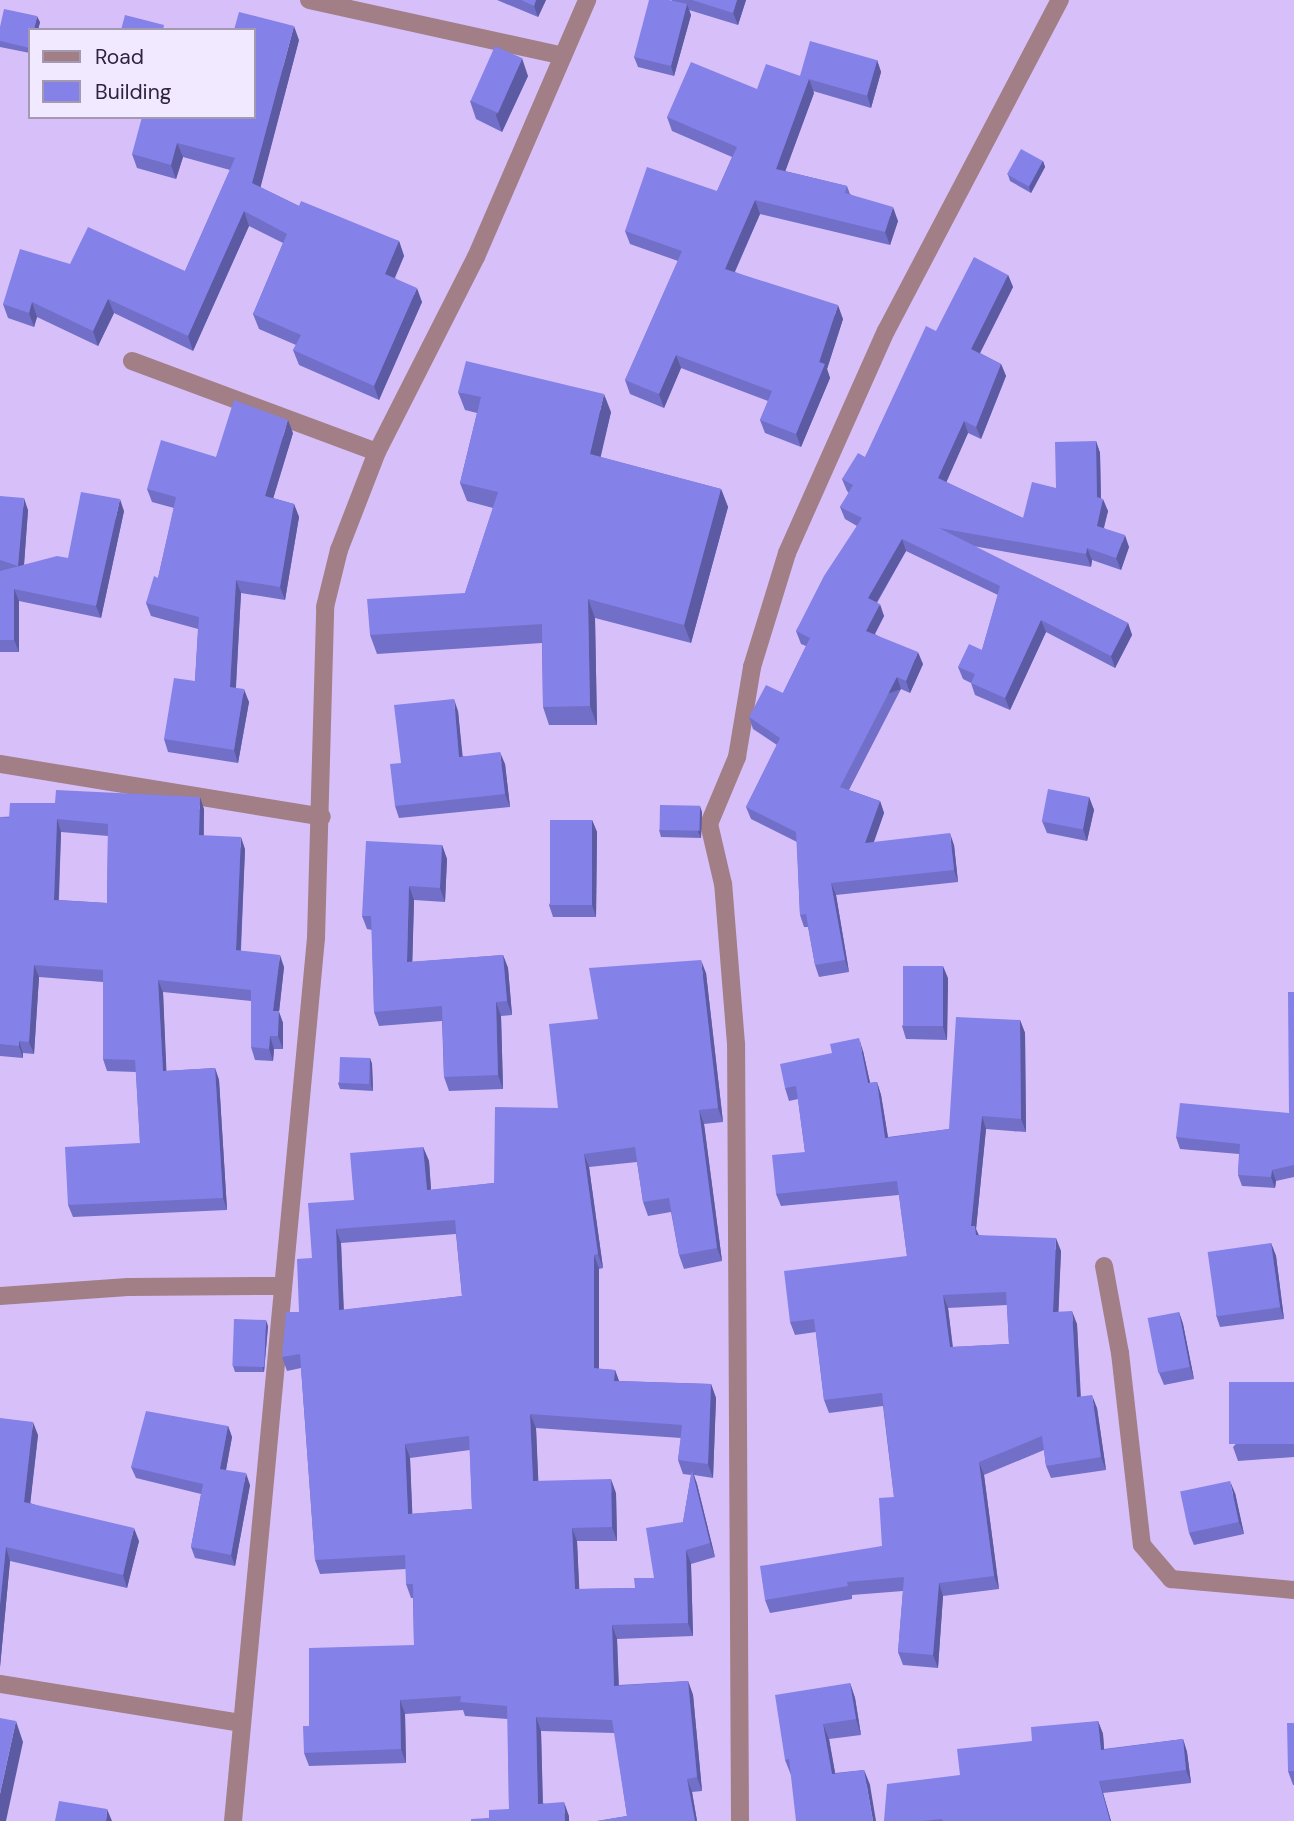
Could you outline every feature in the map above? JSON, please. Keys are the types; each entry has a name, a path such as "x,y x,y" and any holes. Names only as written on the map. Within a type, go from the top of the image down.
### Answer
{"street":[{"path":"310,0 563,56"},
{"path":"233,1821 281,1286 316,938 322,817 324,607 339,550 377,452 477,257 587,0"},
{"path":"740,1821 736,1044 723,884 709,824 737,757 752,667 787,553 886,331 1060,0"},
{"path":"132,361 377,452"},
{"path":"0,764 322,817"},
{"path":"1104,1266 1120,1353 1142,1545 1171,1579 1294,1590"},
{"path":"0,1296 128,1287 281,1286"},
{"path":"0,1684 242,1723"}],"building":[{"path":"521,0 536,0 534,6"},
{"path":"649,0 687,4 671,66 634,57"},
{"path":"692,0 737,0 733,13"},
{"path":"4,9 37,16 34,28 28,28 28,48 0,41"},
{"path":"239,12 294,26 252,183 299,206 301,201 399,241 385,274 417,288 374,386 293,350 301,335 253,314 287,234 244,211 188,336 108,299 93,331 32,302 29,313 3,304 20,249 70,264 88,227 185,271 235,158 177,143 171,165 132,154 141,119 256,119 256,28 235,28"},
{"path":"125,15 164,25 163,28 122,28"},
{"path":"810,41 877,60 867,96 800,77"},
{"path":"495,46 522,58 498,113 471,101"},
{"path":"691,62 757,89 766,64 809,79 776,169 847,186 845,193 893,207 885,232 755,200 725,269 838,305 819,362 825,364 796,434 760,420 772,391 676,355 659,394 625,380 682,251 625,231 647,167 717,191 737,147 667,117"},
{"path":"1021,149 1043,161 1029,186 1007,174"},
{"path":"974,257 1008,275 971,349 1001,364 976,427 964,421 938,478 1023,518 1032,482 1056,488 1055,442 1096,441 1097,497 1103,499 1097,526 1125,535 1116,558 1087,548 1086,554 939,528 1128,623 1111,656 1041,620 1005,698 971,683 975,674 958,667 969,644 982,650 1000,586 902,539 868,598 880,604 866,631 918,652 906,681 897,677 840,787 880,801 865,843 950,833 954,870 831,883 845,960 815,965 806,914 800,915 796,832 746,807 780,738 749,717 766,685 783,693 810,638 796,631 824,576 862,518 840,507 853,485 842,479 858,453 865,457 926,326 936,331"},
{"path":"466,361 604,394 590,454 721,489 684,625 588,599 590,706 543,707 542,624 370,635 367,599 465,593 498,492 460,483 481,397 458,392"},
{"path":"234,400 288,420 265,496 294,504 280,587 236,580 230,687 244,689 234,750 164,739 174,678 195,681 199,617 146,603 154,576 158,578 176,497 147,489 161,440 216,457"},
{"path":"81,492 120,499 96,606 14,589 14,640 0,640 0,571 57,556 68,558"},
{"path":"0,496 24,498 18,566 0,560"},
{"path":"454,699 459,757 500,752 505,794 395,806 390,764 401,763 394,705"},
{"path":"1048,789 1089,797 1083,829 1042,821"},
{"path":"56,790 200,797 199,835 241,837 236,950 280,955 273,1011 279,1011 278,1036 270,1036 269,1049 251,1047 251,990 158,980 163,1071 215,1068 223,1198 68,1205 65,1147 140,1143 135,1060 103,1059 103,970 34,965 29,1042 19,1041 19,1046 0,1044 0,817 9,818 10,803 55,803","holes":["57,819 108,824 107,903 54,900"]},
{"path":"660,805 700,806 700,831 660,830"},
{"path":"550,820 592,820 592,905 550,905"},
{"path":"366,841 442,845 440,888 409,886 407,962 503,955 507,1001 496,1002 498,1075 444,1077 442,1006 374,1012 371,916 362,916"},
{"path":"701,960 718,1108 699,1110 717,1248 679,1255 669,1198 643,1202 635,1147 584,1154 598,1254 594,1255 594,1368 615,1370 614,1381 711,1384 708,1464 678,1460 682,1425 530,1414 533,1481 611,1479 612,1527 572,1528 575,1589 635,1588 634,1578 654,1578 646,1528 683,1522 692,1470 710,1543 686,1550 688,1623 612,1625 614,1686 688,1681 697,1777 687,1779 695,1821 597,1821 627,1816 612,1720 536,1717 538,1804 564,1802 565,1821 471,1821 489,1818 489,1810 509,1809 507,1706 460,1702 461,1696 400,1700 401,1749 304,1753 303,1726 309,1726 309,1648 414,1645 413,1584 406,1584 405,1555 315,1560 300,1354 282,1357 286,1312 299,1312 297,1259 312,1258 308,1203 354,1200 350,1153 423,1147 427,1190 494,1183 495,1107 558,1108 549,1024 598,1019 589,968","holes":["455,1220 462,1296 339,1310 336,1229","469,1436 472,1509 408,1514 405,1444"]},
{"path":"903,966 943,966 943,1026 903,1026"},
{"path":"1288,992 1294,992 1294,1165 1272,1170 1271,1177 1238,1175 1240,1144 1176,1137 1180,1103 1289,1113"},
{"path":"956,1017 1020,1020 1021,1119 982,1116 971,1226 975,1226 976,1235 1056,1238 1053,1312 1072,1311 1077,1397 1092,1395 1101,1457 1046,1466 1042,1436 979,1462 994,1576 939,1583 933,1655 898,1652 904,1577 847,1582 848,1586 765,1600 760,1566 882,1546 879,1498 894,1497 882,1393 824,1400 814,1319 790,1322 784,1271 907,1256 897,1181 776,1194 772,1155 805,1152 796,1086 785,1088 780,1064 832,1053 830,1044 859,1038 868,1083 877,1082 885,1138 949,1129","holes":["1006,1292 1009,1344 950,1347 943,1295"]},
{"path":"340,1057 370,1058 369,1084 339,1083"},
{"path":"1271,1243 1280,1307 1217,1316 1208,1252"},
{"path":"1179,1312 1190,1367 1158,1373 1148,1318"},
{"path":"234,1319 266,1320 264,1367 232,1366"},
{"path":"1229,1382 1294,1382 1294,1444 1229,1444"},
{"path":"146,1411 228,1426 220,1469 246,1473 231,1555 191,1547 203,1484 131,1467"},
{"path":"0,1418 33,1422 24,1502 134,1528 123,1575 6,1547 0,1605"},
{"path":"1230,1481 1239,1522 1189,1533 1180,1492"},
{"path":"850,1683 856,1719 823,1724 832,1774 864,1770 873,1821 796,1821 789,1759 785,1760 775,1695"},
{"path":"0,1718 16,1721 0,1794"},
{"path":"1098,1721 1101,1750 1183,1739 1186,1770 1099,1781 1110,1821 884,1821 887,1784 960,1775 957,1749 1032,1741 1031,1727"},
{"path":"1287,1723 1294,1723 1294,1771 1288,1771"},
{"path":"59,1801 107,1809 106,1821 55,1821"}]}
